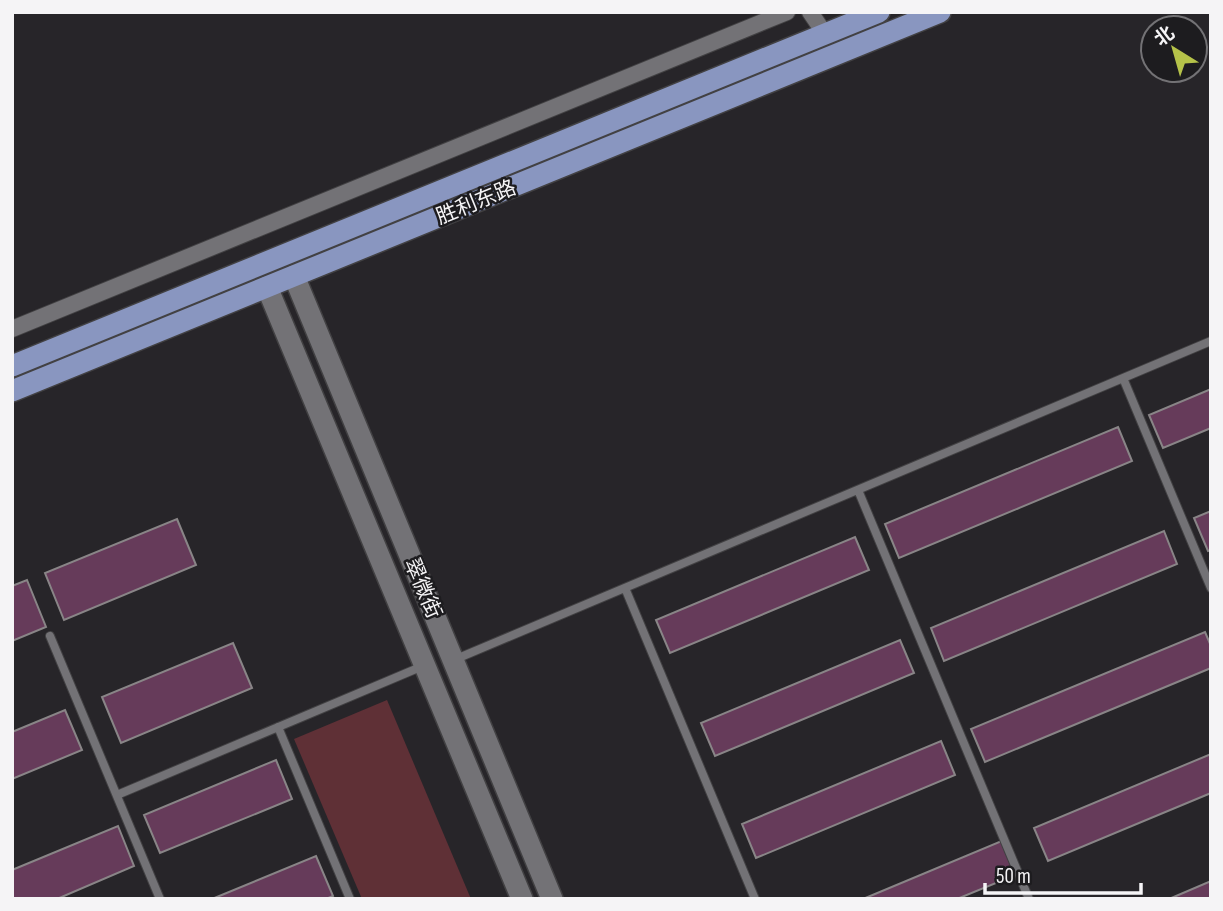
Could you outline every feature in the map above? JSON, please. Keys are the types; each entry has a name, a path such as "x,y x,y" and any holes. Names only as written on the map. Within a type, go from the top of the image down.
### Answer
{"main road":[{"name":"胜利东路","path":"12,366 879,12"},
{"name":"胜利东路","path":"12,391 940,12"}],"street":[{"path":"12,329 787,12"},
{"path":"810,12 825,34"},
{"name":"翠微街","path":"293,276 552,899"},
{"name":"翠微街","path":"267,287 522,899"}],"lane":[{"path":"453,660 1211,341"},
{"path":"1123,378 1211,587"},
{"path":"858,490 1029,899"},
{"path":"625,588 755,899"},
{"path":"50,636 160,899"},
{"path":"117,795 425,665"},
{"path":"278,727 350,899"}],"shaded area":[{"path":"387,700 471,899 362,899 294,739"}],"building":[{"path":"1211,389 1211,428 1163,448 1149,415"},
{"path":"1118,427 1132,461 899,558 885,524"},
{"path":"1211,511 1211,550 1208,551 1194,518"},
{"path":"177,519 196,565 64,620 45,573"},
{"path":"1164,531 1177,564 944,661 931,628"},
{"path":"855,537 869,570 670,653 656,620"},
{"path":"27,580 46,627 12,641 12,586"},
{"path":"1205,632 1211,646 1211,668 985,762 971,729"},
{"path":"900,640 914,673 715,756 701,723"},
{"path":"233,643 252,688 121,743 102,697"},
{"path":"65,710 82,750 12,779 12,732"},
{"path":"941,741 955,775 756,858 742,824"},
{"path":"1211,754 1211,793 1048,861 1034,828"},
{"path":"276,760 292,799 160,853 144,815"},
{"path":"118,826 134,866 57,899 12,899 12,870"},
{"path":"1004,840 1018,874 957,899 863,899"},
{"path":"316,856 333,896 326,899 212,899"},
{"path":"1211,881 1211,899 1169,899"}]}
